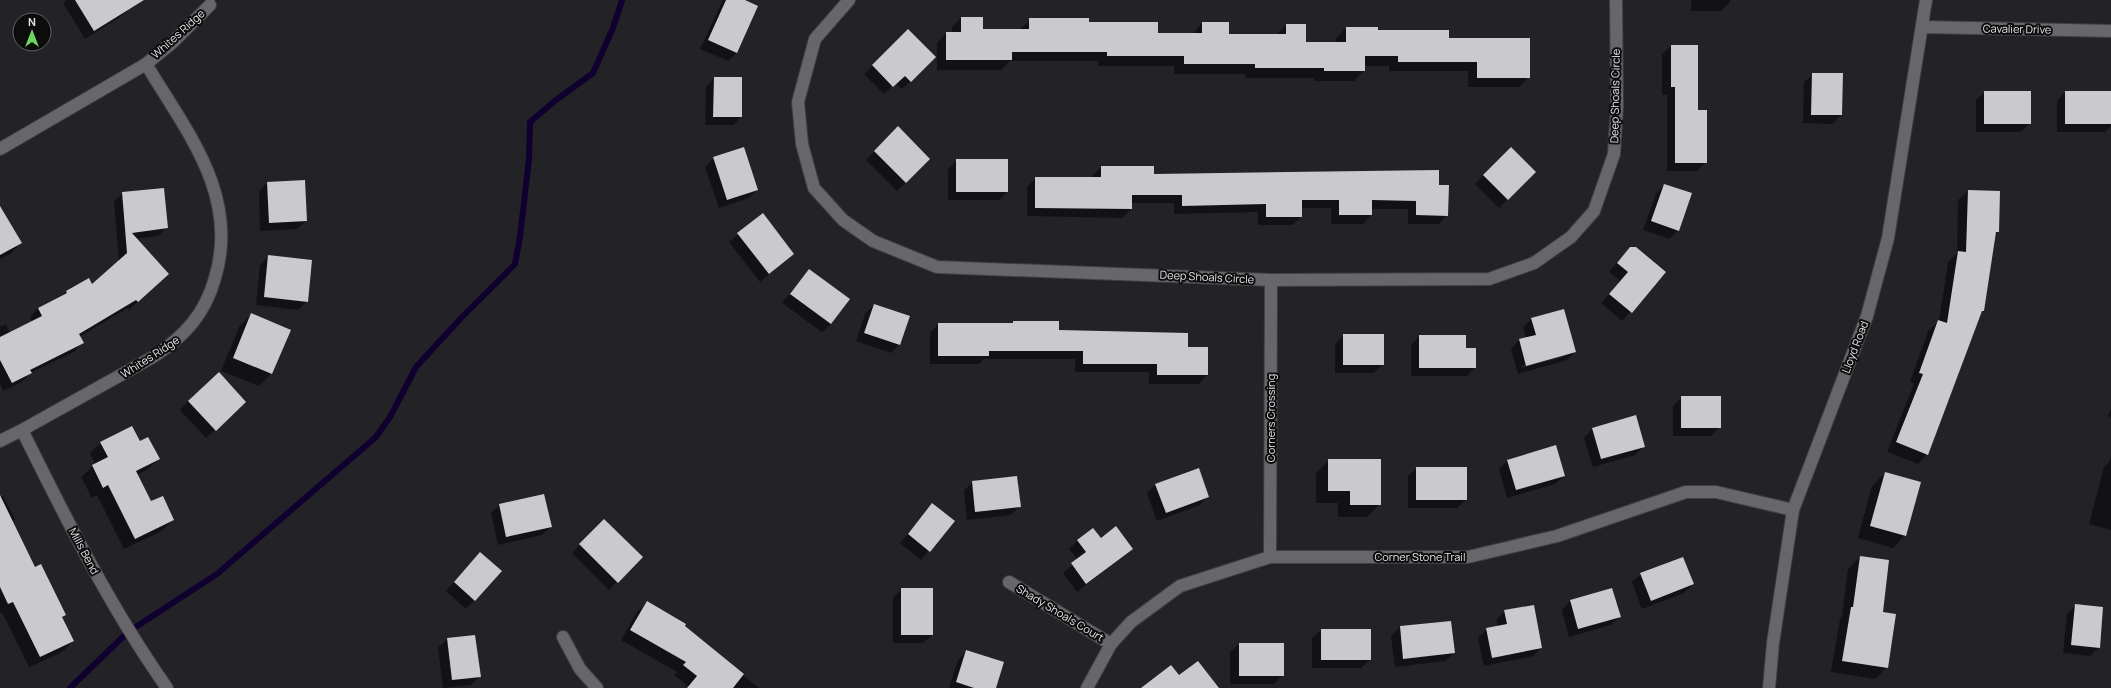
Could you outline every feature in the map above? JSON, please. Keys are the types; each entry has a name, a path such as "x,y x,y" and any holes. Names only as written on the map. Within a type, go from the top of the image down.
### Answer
{"street":[{"name":"Deep Shoals Circle","path":"849,0 815,39 798,102 801,137 814,188 843,220 873,241 937,267 1271,280 1489,278 1534,263 1572,237 1594,212 1614,154 1616,106 1616,0"},
{"name":"Lloyd Road","path":"1769,688 1773,642 1793,510 1867,316 1885,252 1926,0"},
{"name":"Whites Ridge","path":"0,149 146,64 174,42 210,5"},
{"name":"Cavalier Drive","path":"1922,27 2111,30"},
{"name":"Whites Ridge","path":"22,430 114,380 172,344 186,332 197,318 212,289 222,247 220,206 202,160 146,64"},
{"name":"Corners Crossing","path":"1270,557 1271,280"},
{"path":"0,441 22,430"},
{"name":"Mills Bend","path":"22,430 98,578 140,650 167,688"},
{"name":"Corner Stone Trail","path":"1087,688 1111,644 1131,622 1180,586 1270,557 1468,557 1557,536 1686,492 1716,492 1793,510"},
{"name":"Shady Shoals Court","path":"1009,582 1111,644"},
{"path":"563,637 580,669 597,688"}],"building":[{"path":"75,0 144,0 94,31"},
{"path":"726,0 745,0 758,6 737,53 708,40"},
{"path":"961,17 983,17 983,29 1029,29 1029,18 1089,18 1089,22 1158,22 1158,33 1202,33 1202,22 1229,22 1229,34 1286,34 1286,24 1306,24 1306,42 1346,42 1346,27 1378,27 1378,30 1449,30 1449,38 1530,38 1530,78 1477,78 1477,62 1398,62 1398,56 1365,56 1365,71 1324,71 1324,68 1255,68 1255,64 1184,64 1184,56 1107,56 1107,52 1012,52 1012,60 946,60 946,32 961,32"},
{"path":"908,29 936,57 911,82 905,76 893,87 872,65"},
{"path":"1671,45 1698,45 1698,110 1707,110 1707,163 1675,163 1675,87 1671,87"},
{"path":"1812,73 1843,73 1842,115 1811,115"},
{"path":"714,77 742,77 742,117 713,117"},
{"path":"1984,91 2031,91 2031,124 1984,124"},
{"path":"2065,91 2111,91 2111,124 2065,124"},
{"path":"898,126 930,159 906,183 874,151"},
{"path":"744,147 758,190 727,200 713,157"},
{"path":"1511,147 1536,172 1508,200 1483,175"},
{"path":"956,159 1008,159 1008,192 956,192"},
{"path":"1101,166 1154,166 1154,174 1439,170 1439,185 1449,185 1448,216 1416,215 1416,201 1372,200 1372,215 1339,215 1339,200 1302,200 1302,217 1266,217 1266,204 1182,206 1182,195 1132,195 1132,209 1035,208 1035,177 1101,177"},
{"path":"305,180 307,221 269,223 267,182"},
{"path":"1664,184 1692,193 1679,231 1651,221"},
{"path":"164,188 168,228 132,233 169,274 138,302 136,300 79,334 84,343 30,370 32,373 12,383 0,360 0,337 42,316 38,308 67,293 66,291 89,278 92,284 127,253 122,192"},
{"path":"1968,190 2000,191 1999,232 1996,232 1984,311 1982,311 1928,455 1896,442 1923,374 1919,373 1938,320 1947,323 1958,251 1966,252"},
{"path":"0,206 22,243 0,255"},
{"path":"763,213 794,254 769,274 737,233"},
{"path":"1630,247 1636,247 1666,272 1632,313 1609,294 1628,272 1617,263"},
{"path":"268,255 312,260 308,302 264,297"},
{"path":"809,269 850,299 831,324 790,294"},
{"path":"874,304 910,316 900,345 864,333"},
{"path":"1564,309 1576,352 1526,366 1519,339 1536,335 1531,318"},
{"path":"251,313 291,330 272,374 233,358"},
{"path":"1013,321 1059,321 1059,330 1188,333 1188,347 1208,347 1208,375 1157,375 1157,364 1083,364 1083,351 989,351 989,356 938,356 938,323 1013,323"},
{"path":"1343,334 1384,334 1384,365 1343,365"},
{"path":"1419,335 1466,335 1466,348 1476,348 1476,368 1419,368"},
{"path":"219,372 246,402 216,431 188,401"},
{"path":"1681,396 1721,396 1721,428 1681,428"},
{"path":"1636,415 1645,447 1601,459 1592,428"},
{"path":"132,426 140,441 148,437 160,459 136,471 151,501 163,496 174,520 135,539 108,485 103,488 92,465 108,457 100,442"},
{"path":"1556,445 1565,476 1516,490 1507,460"},
{"path":"1328,459 1381,459 1381,505 1350,505 1350,491 1328,491"},
{"path":"1416,467 1467,467 1467,500 1416,500"},
{"path":"1199,468 1209,497 1166,513 1155,484"},
{"path":"1885,472 1921,482 1906,536 1870,526"},
{"path":"1017,476 1021,507 975,512 972,481"},
{"path":"544,494 552,527 506,537 499,504"},
{"path":"0,495 35,567 41,564 66,615 62,617 74,641 40,657 13,602 8,604 0,587"},
{"path":"932,503 955,521 930,552 908,534"},
{"path":"604,519 643,557 618,583 579,544"},
{"path":"1116,526 1133,549 1086,584 1071,563 1086,552 1077,540 1093,528 1101,538"},
{"path":"480,552 502,571 475,601 454,582"},
{"path":"1860,556 1889,560 1883,612 1896,614 1888,668 1842,661 1851,607 1853,607"},
{"path":"1683,557 1694,584 1651,601 1640,573"},
{"path":"901,588 933,588 933,635 901,635"},
{"path":"1612,588 1621,617 1578,629 1570,600"},
{"path":"647,601 686,624 685,626 744,674 733,688 687,688 697,676 683,665 686,662 630,630"},
{"path":"2075,604 2103,607 2100,648 2071,645"},
{"path":"1534,605 1542,648 1492,658 1486,628 1507,624 1504,610"},
{"path":"1451,621 1455,653 1403,659 1400,626"},
{"path":"1321,629 1371,629 1371,660 1321,660"},
{"path":"475,635 481,677 452,680 447,638"},
{"path":"1239,643 1284,643 1284,676 1239,676"},
{"path":"966,650 1004,662 996,688 974,688 956,682"},
{"path":"1198,661 1219,688 1141,688 1171,665 1179,675"}],"waterway":[{"path":"70,688 128,632 217,574 376,437 390,417 416,367 461,318 515,264 520,237 529,159 530,122 556,100 593,73 613,28 622,0"}]}
